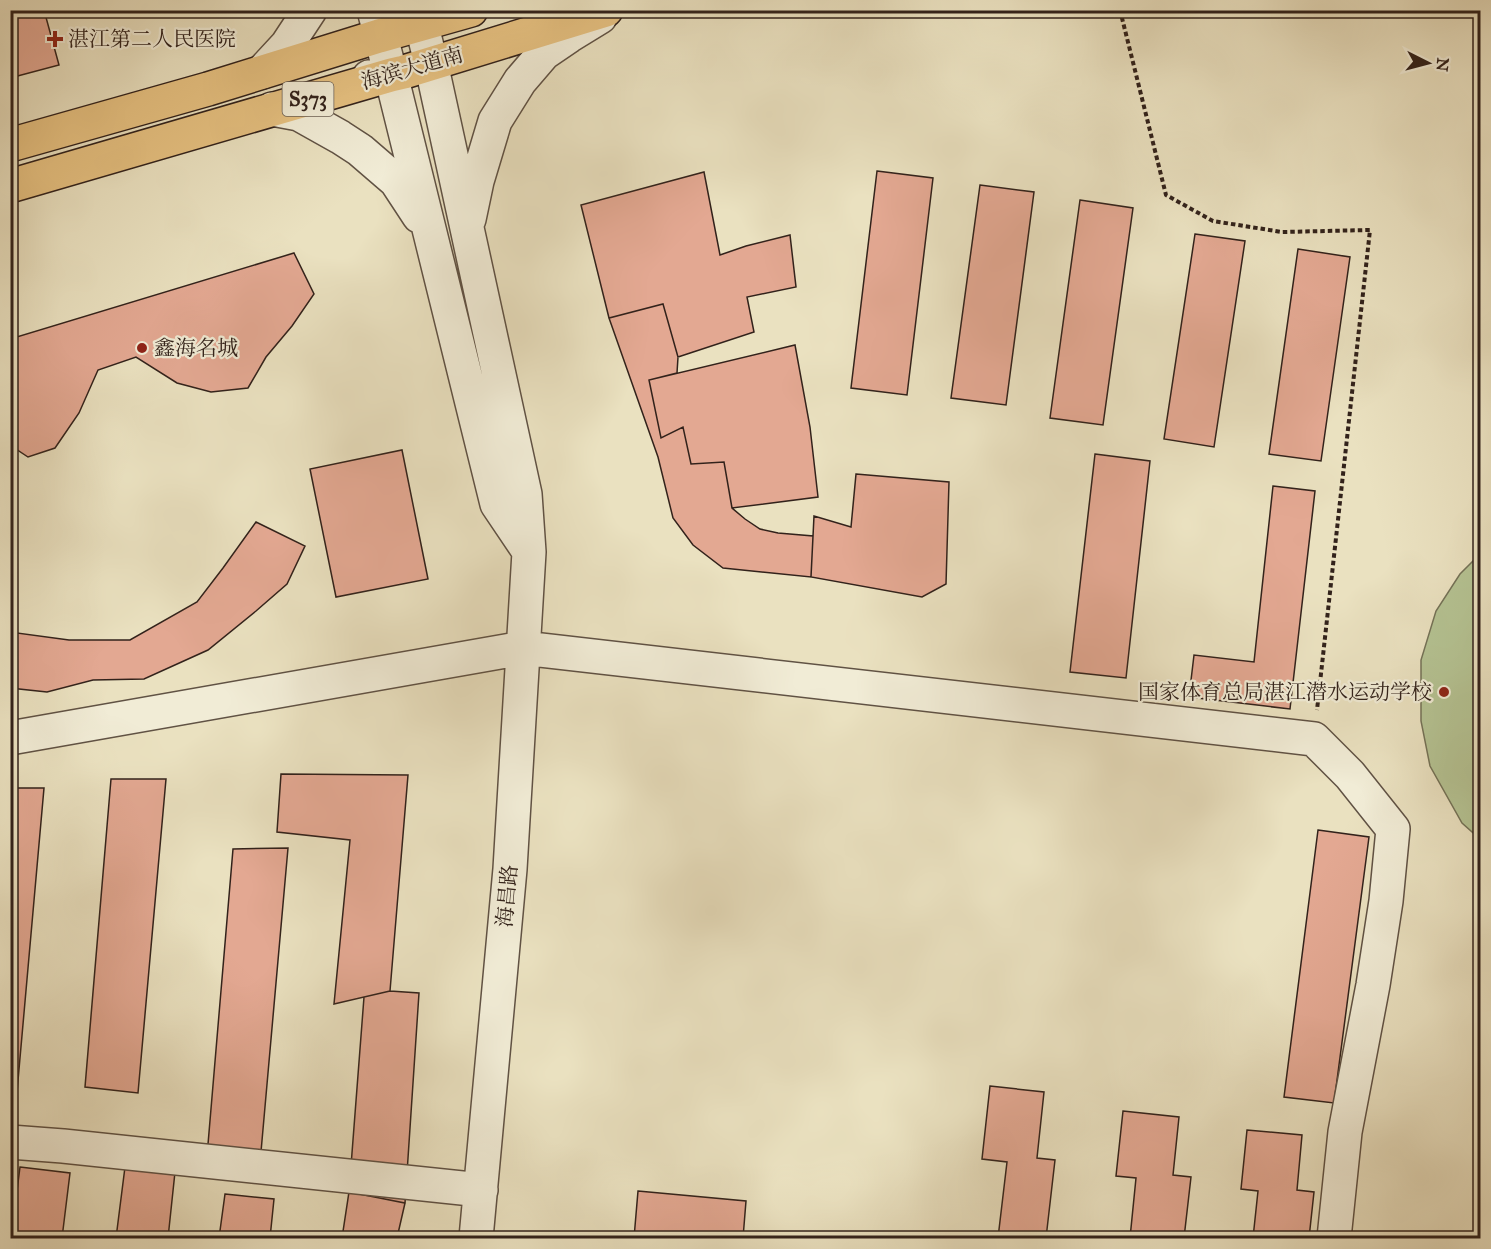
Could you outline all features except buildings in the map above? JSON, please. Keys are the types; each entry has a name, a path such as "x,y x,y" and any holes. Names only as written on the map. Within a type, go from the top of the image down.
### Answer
{"main road":[{"name":"海滨大道南","path":"10,145 262,72 377,23 471,10"},
{"name":"海滨大道南","path":"10,186 380,76 404,72 608,10"}],"street":[{"path":"262,72 287,45 310,10"},
{"path":"467,229 477,182 495,121 519,81 544,53 608,10"},
{"name":"海昌路","path":"419,18 431,63 525,494 529,552 510,869 476,1239"},
{"path":"377,23 380,76 430,233 497,504 529,552"},
{"path":"272,109 299,114 360,150 396,181 430,233"},
{"path":"10,738 523,648 1314,739 1350,776 1393,829 1386,901 1373,985 1345,1132 1334,1239"},
{"path":"10,1142 481,1190"}],"path":[{"path":"1120,10 1166,195 1213,220 1282,232 1370,230 1314,739"}],"green space":[{"name":"国家体育总局湛江潜水运动学校","path":"1480,554 1480,839 1462,823 1430,766 1421,721 1421,660 1436,611 1460,574"}],"place":[{"name":"湛江第二人民医院","path":"55,39"},
{"name":"鑫海名城","path":"142,348"},
{"name":"国家体育总局湛江潜水运动学校","path":"1444,692"}]}
